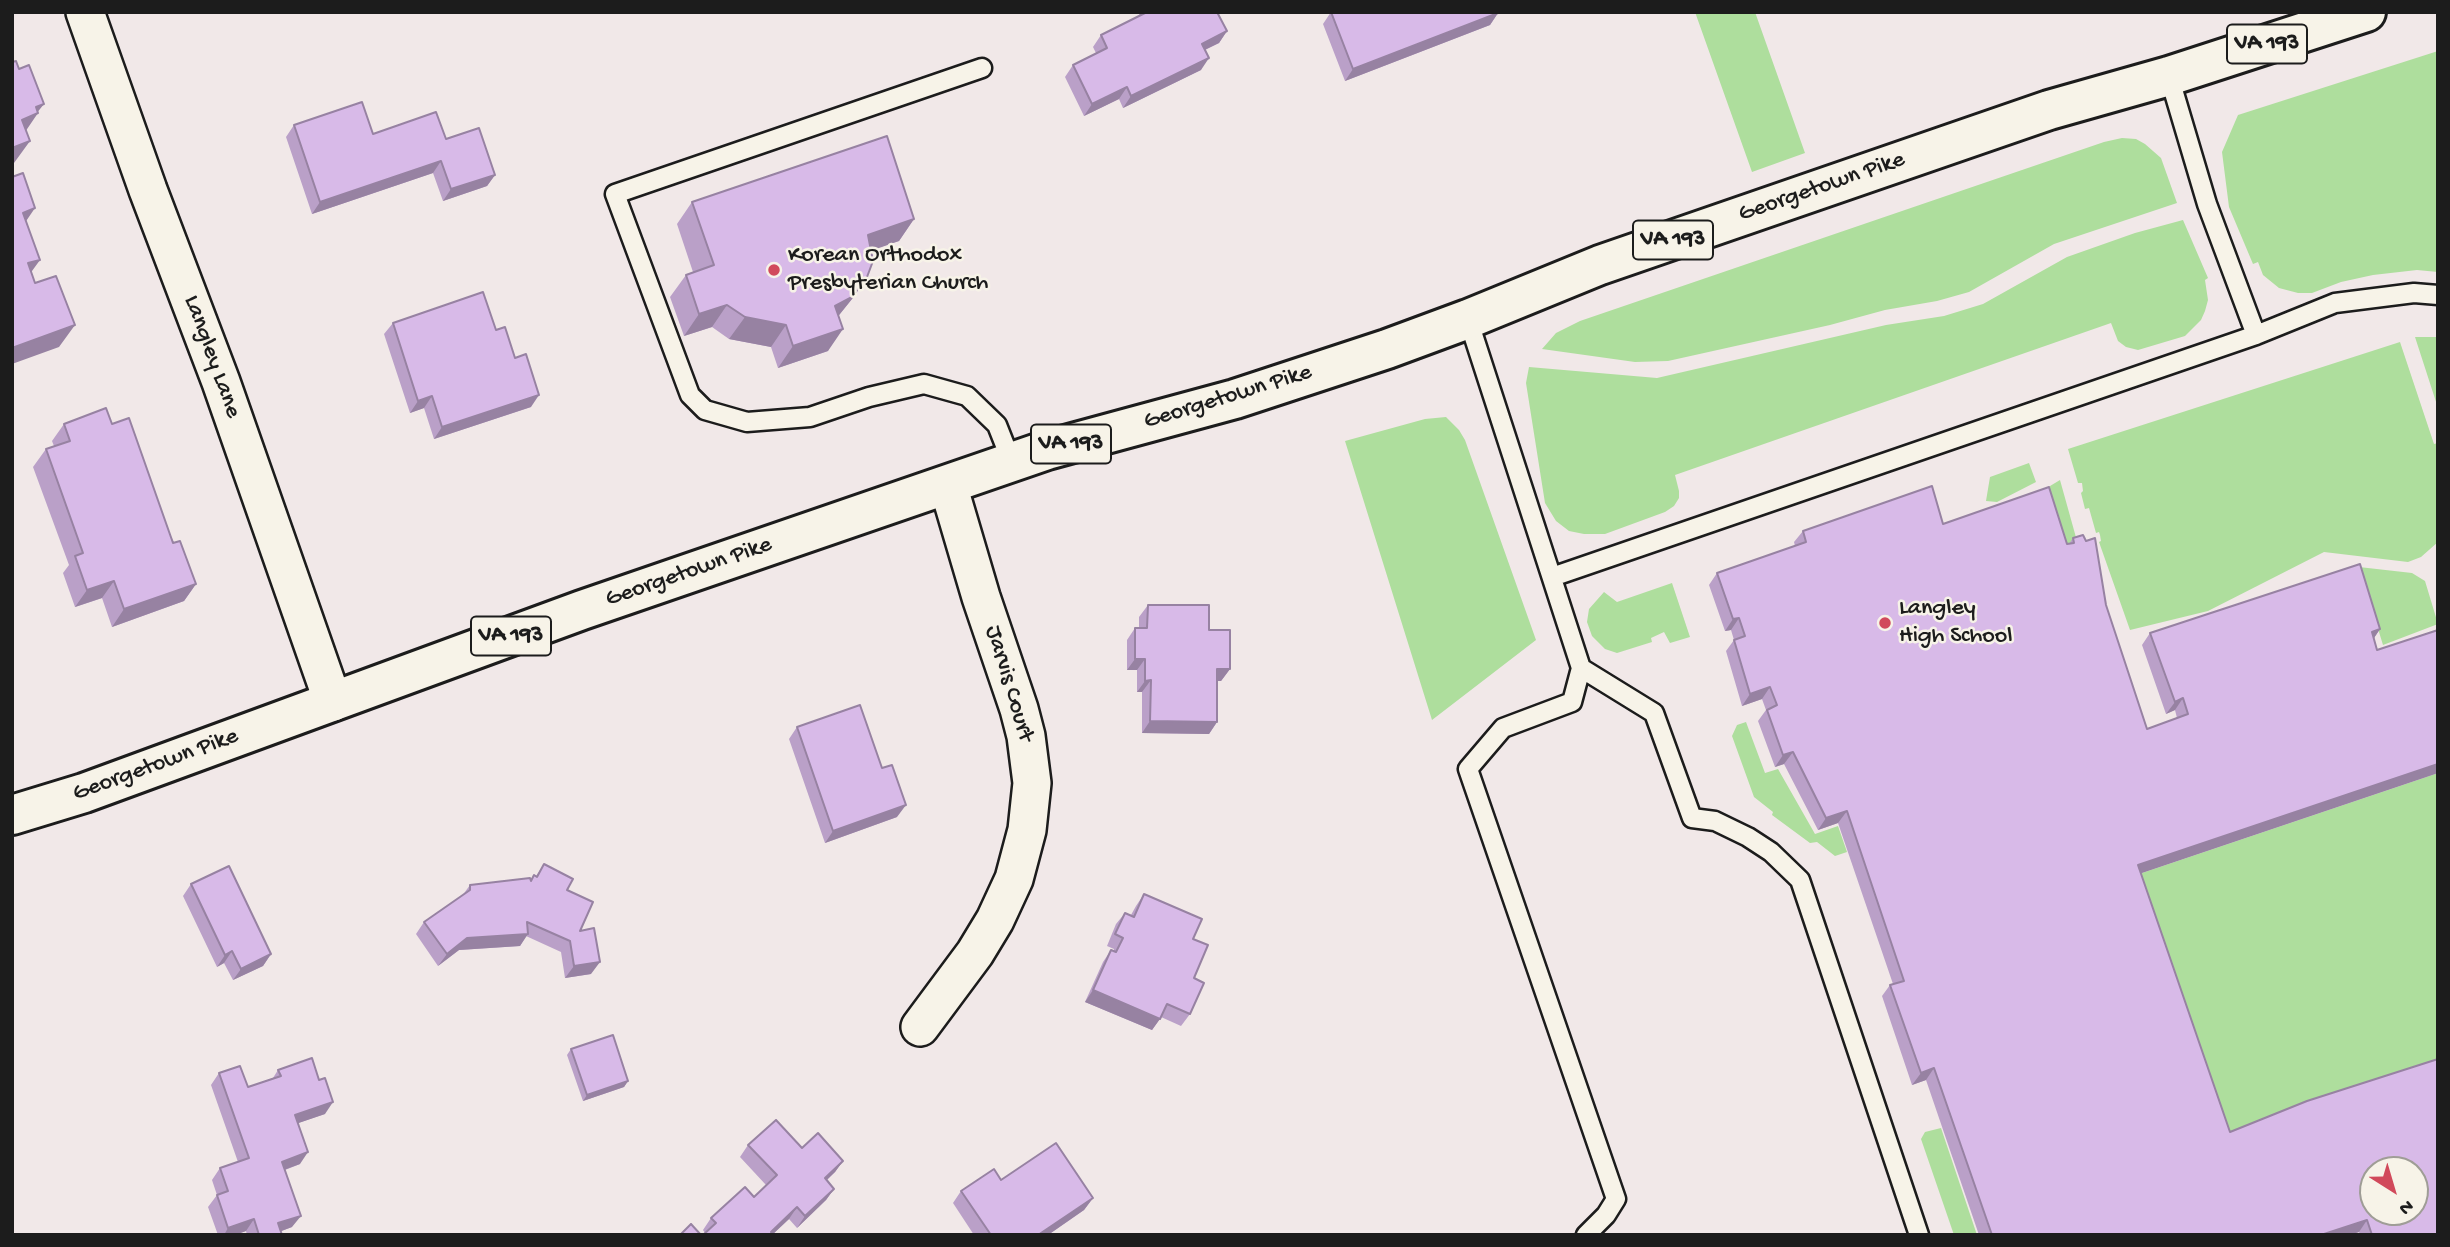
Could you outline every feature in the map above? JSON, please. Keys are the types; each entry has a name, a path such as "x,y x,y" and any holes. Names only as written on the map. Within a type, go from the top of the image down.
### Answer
{"main road":[{"name":"Georgetown Pike","path":"12,815 84,793 582,610 1047,450 1248,395 1387,349 1600,265 2049,110 2169,76 2366,12"}],"street":[{"name":"Langley Lane","path":"85,12 148,190 221,382 333,702"},
{"name":"Jarvis Court","path":"920,1027 975,953 995,920 1014,879 1027,830 1032,783 1026,736 1019,709 981,597 948,485"}],"lane":[{"path":"982,68 615,194 690,396 705,410 747,422 810,416 869,397 924,384 967,396 997,425 1012,463"},
{"path":"2169,76 2207,204 2256,335"},
{"path":"1552,577 2256,335 2334,303 2414,293 2438,295"},
{"path":"1468,319 1581,668 1572,702 1503,729 1468,769 1616,1199 1606,1215 1586,1235"},
{"path":"1581,668 1654,713 1692,818 1714,821 1748,837 1771,852 1800,880 1919,1235"}],"green space":[{"path":"1695,12 1755,12 1805,153 1752,172"},
{"path":"2438,51 2438,272 2417,270 2373,275 2341,282 2312,293 2279,288 2263,275 2258,262 2253,264 2229,207 2222,152 2238,115"},
{"path":"2122,138 2136,139 2161,158 2177,203 2054,244 1969,292 1668,361 1635,362 1542,349 1556,333 1580,321"},
{"path":"2183,220 2208,278 2205,280 2208,300 2205,311 2201,320 2185,336 2138,350 2126,347 2118,341 2111,323 1675,475 1679,498 1674,506 1665,512 1605,534 1569,531 1556,521 1545,503 1526,383 1529,367 1657,378 1886,325 1944,316 1983,304 2067,257 2135,233"},
{"path":"2415,337 2438,337 2438,408"},
{"path":"2400,342 2434,444 2438,443 2438,542 2421,557 2408,562 2324,552 2208,611 2130,630 2099,542 2099,532 2096,533 2089,508 2085,509 2081,493 2082,483 2078,483 2068,449"},
{"path":"1446,417 1465,440 1536,640 1432,720 1345,441 1425,419"},
{"path":"2029,463 2036,482 1997,502 1986,501 1990,477"},
{"path":"2060,480 2077,541 2057,548 2015,507"},
{"path":"2359,567 2412,573 2425,581 2438,624 2383,645"},
{"path":"1672,583 1690,637 1670,643 1664,632 1651,638 1652,642 1617,653 1605,649 1592,636 1587,622 1589,609 1604,592 1617,602"},
{"path":"1746,722 1765,773 1778,769 1815,834 1838,826 1847,852 1835,856 1817,842 1810,843 1772,815 1773,812 1754,797 1732,736 1737,725"},
{"path":"2438,773 2438,1071 2221,1144 2130,877"},
{"path":"1941,1128 1977,1235 1954,1235 1921,1139 1925,1132"}],"building":[{"path":"1147,12 1217,12 1227,31 1202,44 1209,58 1131,96 1127,87 1092,104 1073,65 1107,48 1101,35"},
{"path":"1331,12 1498,12 1498,13 1353,69"},
{"path":"16,61 19,69 29,65 44,104 36,107 38,113 22,120 30,141 12,148 12,62"},
{"path":"362,102 373,134 436,112 446,139 479,128 495,175 451,189 441,161 320,202 294,125"},
{"name":"Korean Orthodox Presbyterian Church","path":"887,136 914,219 868,235 873,261 867,277 852,297 835,306 843,329 793,346 786,325 745,317 727,305 699,314 686,275 714,265 692,202"},
{"path":"23,173 35,208 23,213 40,260 28,263 35,283 56,276 75,325 12,348 12,177"},
{"path":"483,292 496,330 505,327 515,358 526,354 539,395 442,427 432,396 418,401 393,323"},
{"path":"106,408 112,424 129,418 173,543 180,541 196,584 124,609 114,581 87,590 75,556 83,553 46,449 70,441 64,424"},
{"path":"1932,486 1943,524 2049,487 2067,544 2074,543 2073,538 2083,535 2086,541 2095,538 2106,605 2147,729 2188,714 2183,698 2175,702 2150,633 2360,564 2380,629 2372,632 2377,650 2438,630 2438,764 2138,865 2230,1132 2307,1101 2438,1059 2438,1235 2372,1235 2369,1226 2429,1226 2429,1156 2359,1156 2359,1223 2321,1235 1992,1235 1934,1068 1921,1073 1890,985 1904,981 1847,811 1826,818 1793,752 1783,755 1767,710 1777,705 1770,687 1750,694 1734,640 1745,636 1739,618 1733,619 1717,573 1806,542 1803,531"},
{"path":"1148,605 1209,605 1209,630 1230,630 1230,669 1217,669 1217,722 1150,721 1151,680 1145,681 1145,659 1135,659 1135,628 1147,628"},
{"path":"860,705 882,768 892,765 906,805 833,831 797,727"},
{"path":"544,864 573,879 567,890 593,902 580,931 594,928 600,962 574,966 570,941 527,922 528,934 467,938 447,954 424,922 470,890 470,885 530,878 531,881 534,875 537,877"},
{"path":"229,866 271,954 241,969 232,951 225,955 191,884"},
{"path":"1144,894 1202,919 1193,939 1208,945 1194,978 1204,983 1190,1014 1167,1004 1160,1019 1093,990 1111,950 1116,952 1123,938 1115,934 1125,913 1134,917"},
{"path":"613,1035 628,1081 587,1095 571,1049"},
{"path":"312,1058 319,1080 325,1078 333,1102 295,1115 308,1152 282,1162 301,1216 278,1223 282,1235 259,1235 254,1219 228,1228 217,1195 228,1191 220,1168 249,1158 219,1073 240,1066 248,1087 281,1076 278,1070"},
{"path":"776,1120 802,1148 818,1133 843,1161 825,1178 834,1189 805,1216 797,1207 771,1232 774,1235 703,1235 716,1223 711,1218 745,1187 754,1197 777,1175 748,1145"},
{"path":"1056,1143 1093,1198 1038,1235 991,1235 961,1191 994,1169 1001,1180"},
{"path":"691,1224 701,1235 680,1235"}],"place":[{"name":"Korean Orthodox Presbyterian Church","path":"774,270"},
{"name":"Langley High School","path":"1885,623"}]}
